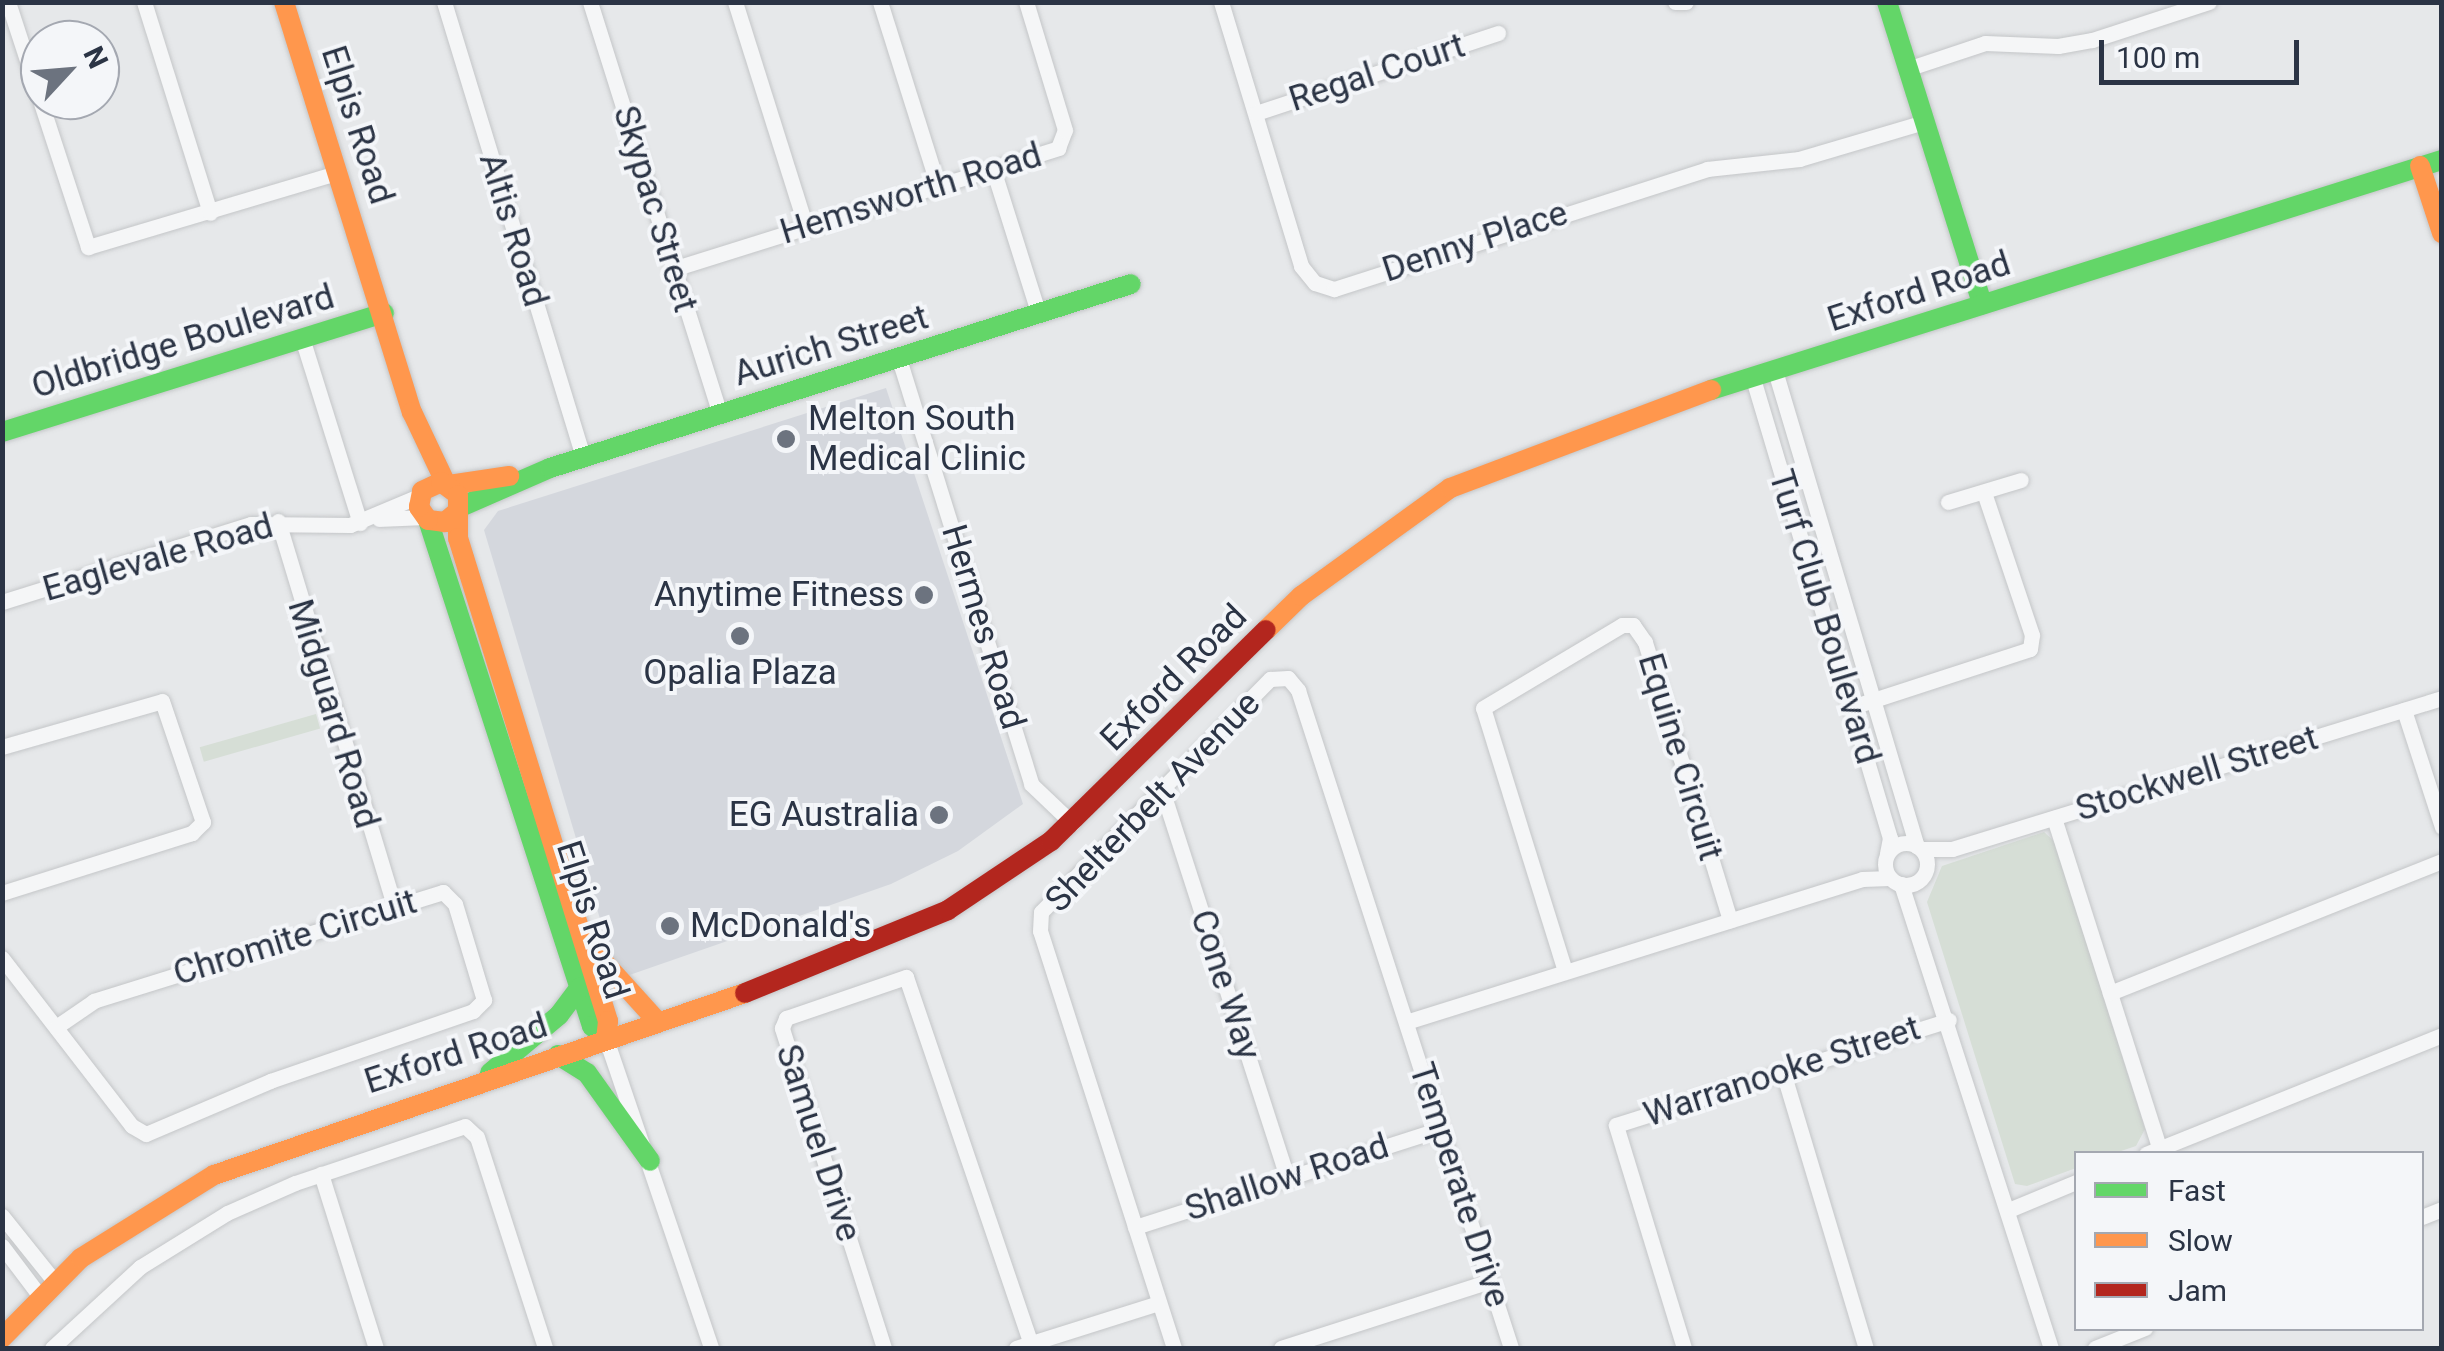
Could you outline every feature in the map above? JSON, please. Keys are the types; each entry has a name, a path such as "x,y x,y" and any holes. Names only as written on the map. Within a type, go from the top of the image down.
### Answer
{"street":[{"path":"8,2 88,247 337,173"},
{"path":"144,2 210,213"},
{"name":"Elpis Road","path":"284,2 422,438 458,510 458,538 608,1020 606,1039"},
{"name":"Altis Road","path":"444,2 583,457"},
{"name":"Skypac Street","path":"590,2 720,415"},
{"path":"735,2 806,227"},
{"path":"880,2 938,186"},
{"name":"Hemsworth Road","path":"673,269 1058,148 1066,138 1026,2"},
{"name":"Denny Place","path":"1222,2 1302,266 1315,283 1334,289 1707,169 1800,158 1924,122"},
{"path":"1675,2 1686,2"},
{"path":"1887,2 1982,304"},
{"path":"1907,70 1985,43 2058,46 2092,40 2209,2"},
{"name":"Regal Court","path":"1256,113 1498,33"},
{"name":"Exford Road","path":"2,1338 46,1288 126,1226 214,1175 876,946 1002,878 1072,824 1302,596 1412,511 1554,444 2442,160"},
{"path":"2420,166 2442,232"},
{"path":"993,168 1039,314"},
{"name":"Aurich Street","path":"550,468 448,484 423,506 444,522 458,510 550,468 1131,284"},
{"name":"Oldbridge Boulevard","path":"2,432 384,313"},
{"path":"302,338 367,521"},
{"name":"Hermes Road","path":"899,358 1030,784 1072,824"},
{"name":"Turf Club Boulevard","path":"1776,374 1920,848 1922,876"},
{"name":"Turf Club Boulevard","path":"1754,382 1890,838 1886,857 1896,881"},
{"name":"Elpis Road","path":"422,438 423,506 578,988 592,1026 606,1039"},
{"path":"1948,502 2021,480"},
{"path":"1852,707 2030,649 2032,635 1984,492"},
{"name":"Eaglevale Road","path":"2,602 278,521 367,521 423,506"},
{"name":"Midguard Road","path":"278,521 394,906"},
{"name":"Equine Circuit","path":"1565,971 1484,708 1622,625 1633,626 1644,642 1730,920"},
{"name":"Shelterbelt Avenue","path":"1174,1348 1040,931 1042,912 1163,793 1270,679 1288,678 1298,690 1406,1022"},
{"name":"Stockwell Street","path":"1886,857 1904,842 1920,848 1952,849 2442,698"},
{"path":"2,748 162,701 203,822 192,833 2,893"},
{"path":"2404,710 2442,828"},
{"name":"Cone Way","path":"1163,793 1288,1178"},
{"path":"2054,818 2110,993 2153,1151 2442,1035"},
{"name":"Stockwell Street","path":"1922,876 1952,849"},
{"path":"1862,878 1886,857"},
{"path":"2110,993 2442,861"},
{"path":"1406,1022 1862,878 1896,881 1922,876 1913,914"},
{"path":"1896,881 1913,914 1949,1020 2052,1348"},
{"name":"Chromite Circuit","path":"436,893 452,898 483,992 478,1008 270,1081 167,1130 146,1134 132,1126 56,1027 94,1001 394,906 436,893"},
{"path":"582,935 658,1022"},
{"path":"2,958 56,1027"},
{"name":"Samuel Drive","path":"884,1348 782,1035 786,1018 910,978 1009,1275 1024,1346"},
{"path":"480,1080 559,1015 578,988"},
{"name":"Warranooke Street","path":"1684,1348 1616,1125 1949,1020"},
{"name":"Temperate Drive","path":"1406,1022 1511,1348"},
{"path":"606,1039 711,1348"},
{"path":"558,1055 587,1073 650,1161"},
{"path":"1783,1072 1866,1348"},
{"path":"52,1348 119,1284 174,1244 245,1204 457,1127 474,1131 545,1348"},
{"name":"Shallow Road","path":"1134,1227 1440,1128"},
{"path":"321,1174 376,1348"},
{"path":"2011,1209 2074,1183"},
{"path":"2,1216 46,1288"},
{"path":"2,1246 46,1288"},
{"path":"1282,1348 1490,1282"},
{"path":"1024,1346 1159,1302"},
{"path":"2095,1348 2138,1331"}],"shaded area":[{"name":"Opalia Plaza","path":"886,388 1023,804 958,851 891,884 618,979 484,530 498,511"},
{"path":"316,714 320,728 204,762 200,747"},
{"path":"2044,832 2055,842 2145,1129 2136,1146 2121,1151 2074,1151 2074,1169 2027,1186 2015,1184 1927,902 1942,866"}],"traffic: fast":[{"path":"1887,2 1982,304"},
{"path":"1711,390 2442,160"},
{"path":"458,508 550,468 1131,284"},
{"path":"2,432 384,313"},
{"path":"428,520 592,1026 606,1039"},
{"path":"490,1073 559,1015 579,988"},
{"path":"558,1055 587,1073 650,1161"}],"traffic: slow":[{"path":"284,2 412,412 446,484"},
{"path":"2420,166 2442,233"},
{"path":"1266,630 1301,596 1450,488 1711,390"},
{"path":"449,485 509,476"},
{"path":"457,512 445,522 428,520 419,507 422,491 441,482 458,495 458,538 608,1021 606,1039"},
{"path":"592,949 658,1022"},
{"path":"2,1338 81,1258 214,1175 745,993"}],"traffic: jam":[{"path":"745,993 948,910 1051,841 1266,630"}],"place":[{"name":"Melton South Medical Clinic","path":"786,439"},
{"name":"Anytime Fitness","path":"924,595"},
{"name":"Opalia Plaza","path":"740,636"},
{"name":"EG Australia","path":"939,815"},
{"name":"McDonald's","path":"670,926"}]}
